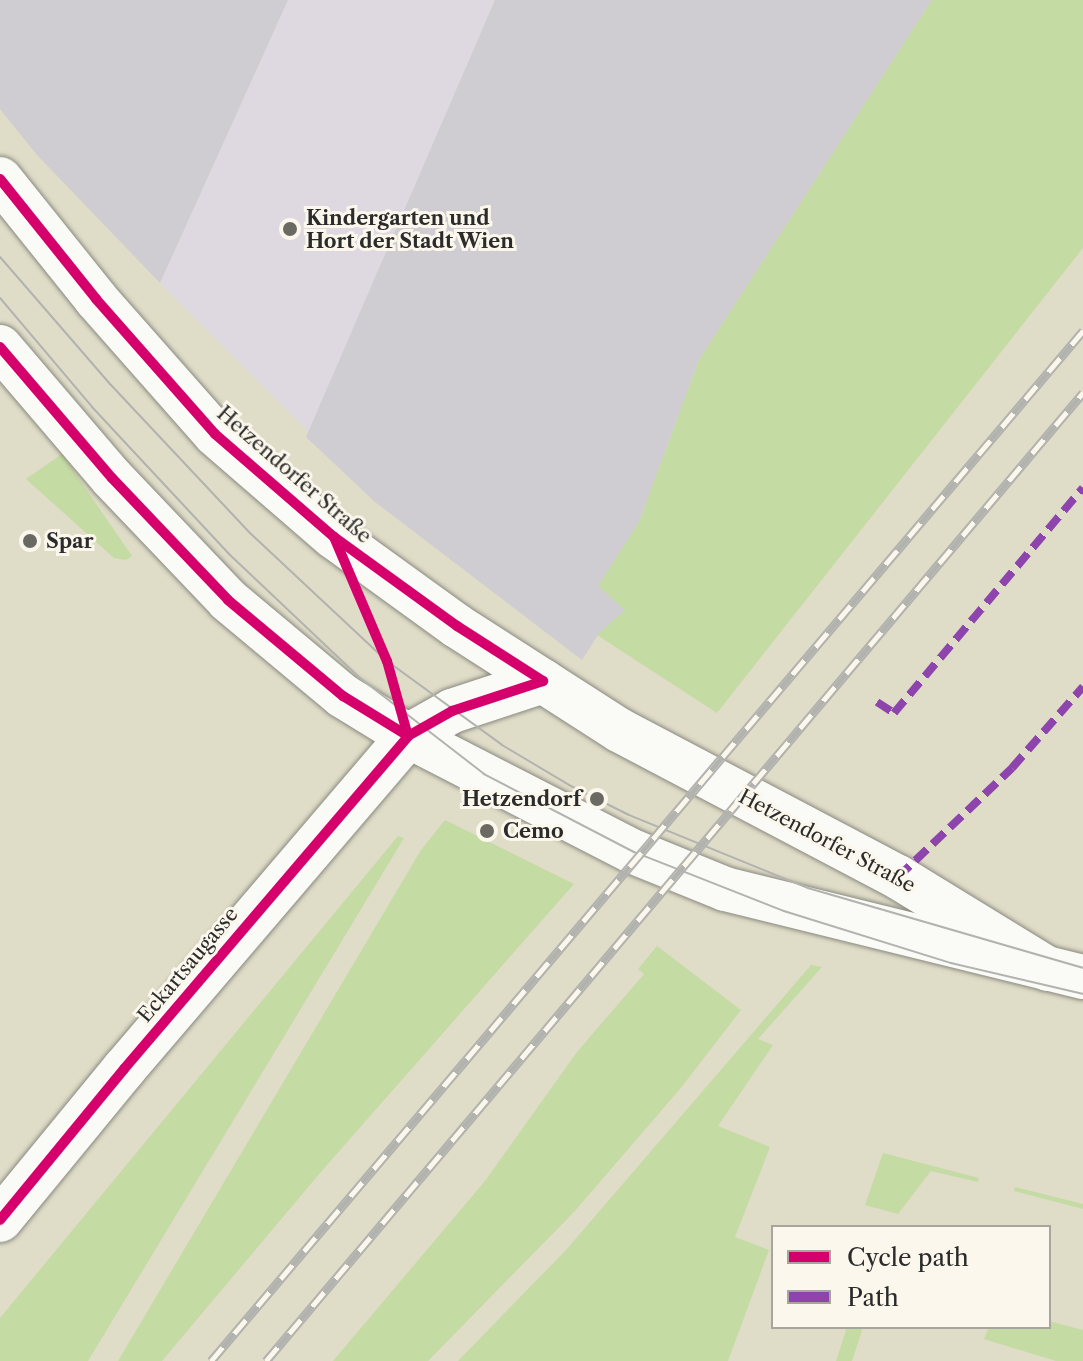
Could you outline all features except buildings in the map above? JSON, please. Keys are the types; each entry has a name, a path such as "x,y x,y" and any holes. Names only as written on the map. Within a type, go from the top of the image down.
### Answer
{"main road":[{"name":"Hetzendorfer Straße","path":"0,179 96,299 215,434 334,537 457,626 619,730 898,877 1066,973"},
{"name":"Hetzendorfer Straße","path":"0,347 112,478 228,600 343,696 408,736 634,852 725,889 1066,973"},
{"name":"Eckartsaugasse","path":"0,1220 124,1069 408,736 452,711 543,681"}],"shaded area":[{"path":"0,0 288,0 160,283 37,155 0,109"},
{"name":"Kindergarten und Hort der Stadt Wien","path":"288,0 495,0 309,432 160,283"},
{"path":"495,0 932,0 699,360 639,522 599,586 625,610 598,635 582,660 375,502 306,437"}],"green space":[{"path":"932,0 1083,0 1083,248 717,713 597,635 625,610 598,586 639,522 699,360"},
{"path":"62,454 132,556 126,560 114,558 26,479"},
{"path":"445,820 574,884 320,1173 162,1361 118,1361 421,850"},
{"path":"398,836 404,838 88,1361 0,1361 0,1318"},
{"path":"657,946 741,1010 680,1089 574,1212 428,1361 333,1361 485,1181 577,1052 644,974 638,969"},
{"path":"811,965 822,967 758,1039 773,1045 718,1126 770,1147 735,1237 769,1250 728,1361 458,1361 566,1250"},
{"path":"883,1153 979,1178 978,1182 931,1171 898,1214 865,1205"},
{"path":"1015,1187 1083,1204 1083,1209 1014,1191"},
{"path":"1051,1322 1083,1330 1083,1361 1056,1361 984,1339 988,1329 1051,1329"},
{"path":"846,1329 862,1329 852,1361 836,1361"}],"tram line":[{"path":"0,257 111,385 250,533 387,661 502,745 569,785 629,815 808,888 1083,968"},
{"path":"0,298 92,407 229,554 360,678 484,774 634,852 784,911 951,963 1083,994"}],"railway":[{"path":"211,1361 1083,331"},
{"path":"266,1361 1083,393"}],"marked path":[{"path":"877,702 894,713 1083,488"},
{"path":"898,877 1012,768 1083,687"}],"cycle path":[{"path":"0,179 96,299 215,434 334,537 457,626 543,681"},
{"path":"0,347 112,478 228,600 343,696 408,736"},
{"path":"334,537 387,661 408,736"},
{"path":"0,1220 124,1069 408,736 452,711 543,681"}],"place":[{"name":"Kindergarten und Hort der Stadt Wien","path":"290,229"},
{"name":"Spar","path":"30,541"},
{"name":"Hetzendorf","path":"597,799"},
{"name":"Cemo","path":"487,831"}]}
